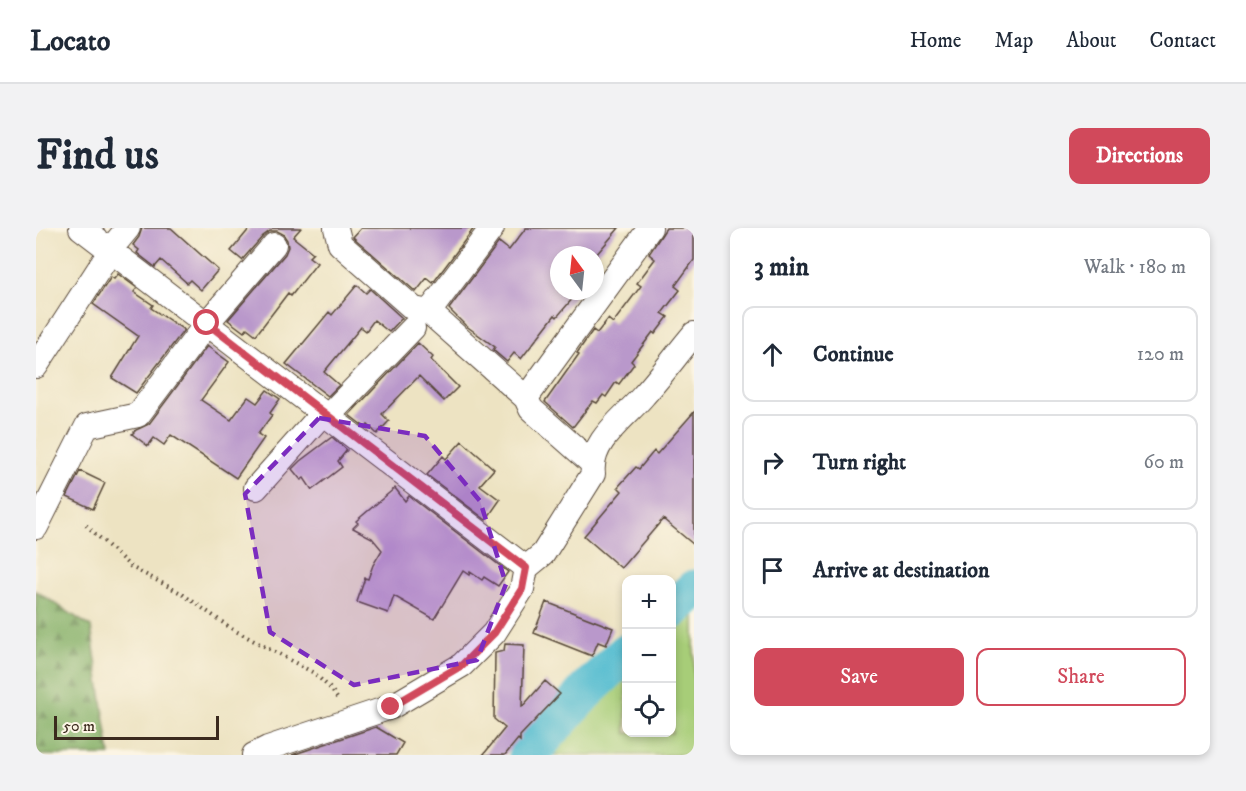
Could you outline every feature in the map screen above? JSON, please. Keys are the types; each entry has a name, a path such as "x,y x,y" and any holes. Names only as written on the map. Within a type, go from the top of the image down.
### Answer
{"street":[{"path":"81,228 526,568"},
{"path":"36,366 110,251 128,228"},
{"path":"336,228 340,244 414,309 421,320 526,398 531,409 592,463"},
{"path":"256,488 325,415 421,320 492,228"},
{"path":"526,398 650,228"},
{"path":"36,527 87,426 138,415 207,323 274,245"},
{"path":"264,753 391,707 462,665 494,633 522,589 526,568 543,554 593,474 592,463 607,434 643,397 694,334"}],"path":[{"path":"86,525 131,567 181,593 232,629 314,673 331,689 350,722"}],"highlighted area":[{"path":"319,418 425,436 480,501 506,584 477,660 354,685 270,632 245,494"}],"green space":[{"path":"694,581 694,755 518,755 622,647 622,737 676,737 676,598"},
{"path":"36,591 91,627 110,755 36,755"}],"building":[{"path":"142,228 171,228 218,270 201,290 190,280 187,283 161,260 155,267 137,253 139,250 133,245"},
{"path":"250,228 301,228 293,237 313,253 309,257 317,263 291,296 288,293 256,335 247,328 244,332 228,320 285,254 288,247 283,234 270,231 242,260 231,251"},
{"path":"361,228 474,228 433,283 427,278 416,292 353,237"},
{"path":"526,228 619,228 604,246 550,246 550,300 571,300 557,317 555,315 521,359 514,353 507,362 493,350 495,347 465,325 449,309 499,242 509,250"},
{"path":"666,228 694,228 694,260 675,286 680,290 662,313 668,317 655,334 653,332 631,361 634,364 619,384 616,382 606,397 603,395 597,403 593,401 573,427 545,402 593,330 597,333 608,319 613,323 641,286 637,283 655,259 649,254"},
{"path":"118,274 137,288 134,292 153,305 151,308 184,330 136,393 112,378 138,336 93,304 111,277 114,279"},
{"path":"357,285 366,293 370,289 402,318 389,332 374,320 366,331 361,327 324,372 339,385 328,396 286,364 329,312 332,315"},
{"path":"418,343 433,357 431,360 458,387 444,401 419,376 382,414 389,421 377,434 368,425 366,428 349,415"},
{"path":"207,346 229,362 201,400 231,420 248,397 257,403 267,390 280,399 258,434 264,438 236,478 171,435 164,445 154,438 148,446 132,434 149,424"},
{"path":"694,412 694,545 663,519 621,568 584,536 622,491 618,487 636,467 639,469 654,451 657,454"},
{"path":"332,437 347,450 338,461 342,467 312,490 304,478 301,480 292,469"},
{"path":"462,441 494,469 480,485 500,500 486,520 427,475 443,456 446,459"},
{"path":"80,471 105,483 93,509 67,497"},
{"path":"395,488 405,501 409,496 508,572 498,586 484,577 482,580 470,572 469,575 463,571 434,619 394,596 388,613 357,602 365,578 368,579 382,550 372,538 353,528 358,523 356,521"},
{"path":"546,602 613,628 606,645 598,642 592,656 534,633"},
{"path":"505,644 524,645 522,707 545,681 560,694 505,755 483,755 505,728 494,719 495,653 504,651"},
{"path":"376,727 403,743 396,755 292,755"}],"waterway":[{"path":"676,606 694,589"},
{"path":"528,755 586,691 622,657"}],"route":[{"path":"207,323 526,568 522,589 494,633 462,665 391,707"}]}
